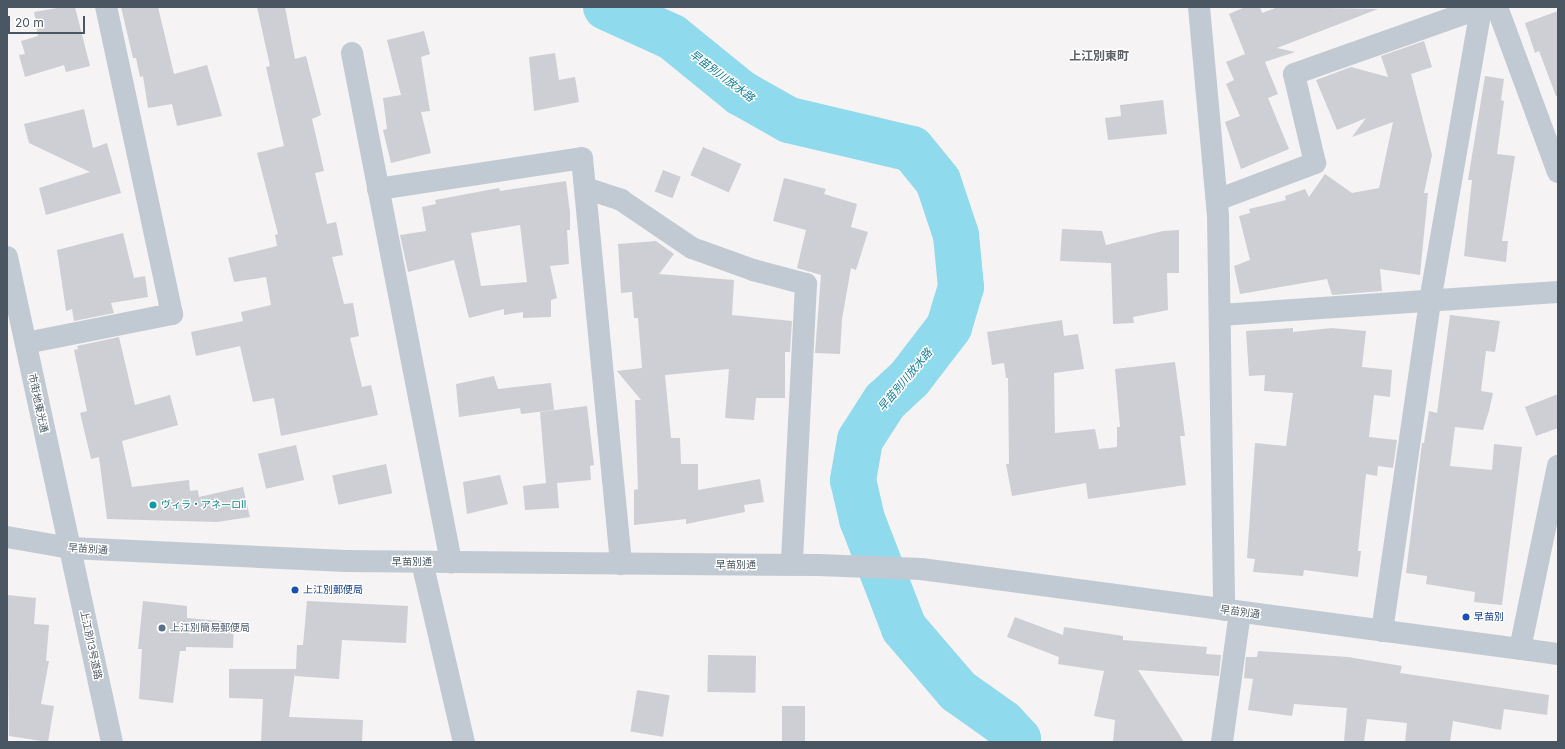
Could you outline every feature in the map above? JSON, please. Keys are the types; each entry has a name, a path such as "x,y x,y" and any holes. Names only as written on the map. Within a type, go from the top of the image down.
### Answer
{"street":[{"path":"26,342 172,314 106,7"},
{"path":"1199,7 1217,200 1232,611 1222,742"},
{"path":"1217,200 1315,163 1294,74 1487,7"},
{"path":"1487,7 1554,146 1558,172"},
{"path":"1382,631 1430,301 1487,7"},
{"path":"352,53 451,562"},
{"path":"378,189 582,158 620,564"},
{"path":"585,188 621,200 692,248 753,270 806,284 792,565"},
{"name":"市街地東光通","path":"7,257 70,548"},
{"path":"1220,315 1558,292"},
{"path":"1520,649 1558,466"},
{"name":"早苗別通","path":"7,536 70,548 346,561 818,565 921,570 1558,654"},
{"name":"上江別13号道路","path":"70,548 112,742"},
{"path":"422,562 464,742"}],"building":[{"path":"63,7 75,7 90,66 66,72 64,65 25,77 19,55 25,54 21,41 38,36 34,12"},
{"path":"121,7 158,7 174,74 207,65 222,116 177,126 172,104 148,108 143,76 140,77 136,58 133,58"},
{"path":"257,7 285,7 295,59 306,56 321,115 312,119 324,171 315,173 327,224 336,222 343,255 332,257 344,304 353,303 359,336 350,338 362,387 371,385 378,415 281,436 274,398 253,402 240,346 196,356 191,332 243,321 241,312 271,305 266,277 234,282 228,258 277,246 275,235 278,234 257,153 284,146 266,67 270,66"},
{"path":"1245,7 1260,7 1262,13 1278,7 1378,9 1277,48 1295,52 1265,62 1278,94 1268,98 1289,149 1241,169 1225,122 1240,116 1226,84 1234,80 1226,62 1245,54 1229,14"},
{"path":"1558,11 1558,96 1556,96 1539,51 1535,53 1525,23"},
{"path":"424,31 430,54 421,57 430,111 421,112 431,153 391,163 383,130 387,129 383,98 401,95 387,40"},
{"path":"1424,41 1432,67 1411,74 1432,155 1424,193 1428,193 1420,275 1380,269 1382,291 1332,295 1327,279 1240,294 1234,266 1250,260 1239,216 1250,213 1249,209 1286,200 1285,196 1305,189 1309,197 1325,174 1352,193 1379,188 1393,122 1352,137 1366,118 1337,130 1316,80 1351,67 1388,77 1381,56"},
{"path":"555,53 559,80 575,77 579,102 534,111 529,57"},
{"path":"1485,76 1504,79 1501,100 1504,101 1497,154 1515,156 1502,241 1508,241 1506,262 1464,256 1472,180 1468,180"},
{"path":"1163,100 1167,134 1108,140 1105,118 1121,116 1120,105"},
{"path":"84,109 93,148 107,143 121,193 46,215 39,188 90,172 29,143 24,124"},
{"path":"703,147 741,164 729,192 690,175"},
{"path":"663,170 681,177 672,198 655,191"},
{"path":"784,178 826,189 824,194 857,204 851,227 868,232 856,270 851,268 842,319 840,354 815,353 821,275 797,268 806,230 773,221"},
{"path":"566,181 570,213 570,230 567,230 569,264 550,266 557,298 551,300 551,317 523,318 523,312 504,315 504,309 469,318 454,260 408,272 400,235 426,231 422,207 436,204 435,200 499,188 500,191","holes":["520,225 527,282 481,286 471,233"]},
{"path":"1062,229 1102,231 1106,245 1163,231 1179,230 1179,273 1167,273 1168,310 1133,317 1134,323 1113,324 1111,263 1060,261"},
{"path":"123,233 134,278 145,276 148,297 111,303 114,313 74,321 72,309 66,311 57,250"},
{"path":"656,241 674,254 659,274 734,280 732,315 792,321 790,352 785,352 785,398 756,398 754,420 725,418 729,369 665,375 671,438 680,438 681,464 698,464 698,490 760,479 764,502 744,505 745,512 686,524 686,519 634,525 634,490 638,489 635,400 641,400 617,371 642,368 638,318 634,318 632,292 621,293 618,244"},
{"path":"1450,315 1500,321 1495,352 1486,351 1481,391 1493,393 1483,430 1455,427 1450,466 1492,470 1494,444 1522,447 1502,605 1474,602 1475,592 1426,584 1427,576 1406,573 1422,443 1424,443 1429,411 1437,413"},
{"path":"1062,320 1064,336 1078,334 1084,369 1054,373 1055,433 1095,429 1099,449 1117,447 1117,427 1120,427 1115,369 1175,362 1185,436 1180,436 1186,485 1088,499 1086,483 1012,496 1006,464 1009,464 1008,378 1006,378 1004,363 992,365 987,332"},
{"path":"1293,328 1293,332 1332,328 1366,331 1362,367 1392,370 1390,397 1374,395 1369,437 1397,440 1393,468 1378,466 1377,476 1366,474 1358,551 1361,551 1358,577 1304,570 1303,576 1253,572 1255,559 1247,558 1255,443 1286,446 1293,393 1264,391 1265,375 1249,376 1246,331"},
{"path":"119,337 135,405 170,395 178,425 122,441 132,487 189,480 190,491 198,490 199,497 243,487 250,517 217,522 107,519 99,457 91,459 80,413 87,411 74,350 78,349 77,346"},
{"path":"494,376 498,389 551,383 554,410 521,414 520,408 459,417 456,384"},
{"path":"1558,394 1558,428 1536,436 1525,407"},
{"path":"587,406 594,465 590,466 591,480 557,483 559,508 525,510 523,486 546,483 540,412"},
{"path":"296,445 304,480 266,489 258,454"},
{"path":"386,464 392,493 338,505 332,475"},
{"path":"500,475 508,504 467,514 463,482"},
{"path":"7,595 36,598 34,624 49,625 46,661 49,661 41,704 54,706 48,742 9,736"},
{"path":"143,601 187,606 187,618 234,622 233,648 186,647 186,651 180,651 173,703 139,699 142,649 138,649"},
{"path":"307,601 408,606 406,643 342,640 339,679 295,676 295,672 289,717 363,720 362,742 261,742 263,699 229,698 229,669 296,669 297,645 303,645"},
{"path":"1015,617 1063,635 1064,627 1123,636 1123,640 1207,647 1206,654 1221,655 1219,676 1138,670 1184,742 1113,742 1115,720 1094,716 1104,671 1058,664 1059,657 1007,637"},
{"path":"1258,651 1348,657 1402,666 1400,673 1549,695 1547,715 1504,709 1501,730 1453,721 1450,742 1405,742 1407,723 1367,719 1364,742 1344,741 1347,708 1294,704 1292,716 1248,710 1253,679 1244,678 1246,657 1257,657"},
{"path":"708,655 756,656 755,693 707,692"},
{"path":"637,690 670,695 663,737 630,731"},
{"path":"782,706 805,706 805,742 782,742"}],"waterway":[{"name":"早苗別川放水路","path":"606,7 672,37 741,93 789,120 912,149 938,181 956,235 961,287 949,327 910,378 885,401 860,440 853,480 862,519 904,628 958,691 1003,723 1018,739 1018,742"}],"place":[{"name":"ヴィラ・アネーロⅡ","path":"153,505"},
{"name":"上江別郵便局","path":"295,590"},
{"name":"早苗別","path":"1466,617"},
{"name":"上江別簡易郵便局","path":"162,628"}],"district":[{"name":"上江別東町","path":"1099,56"}]}
